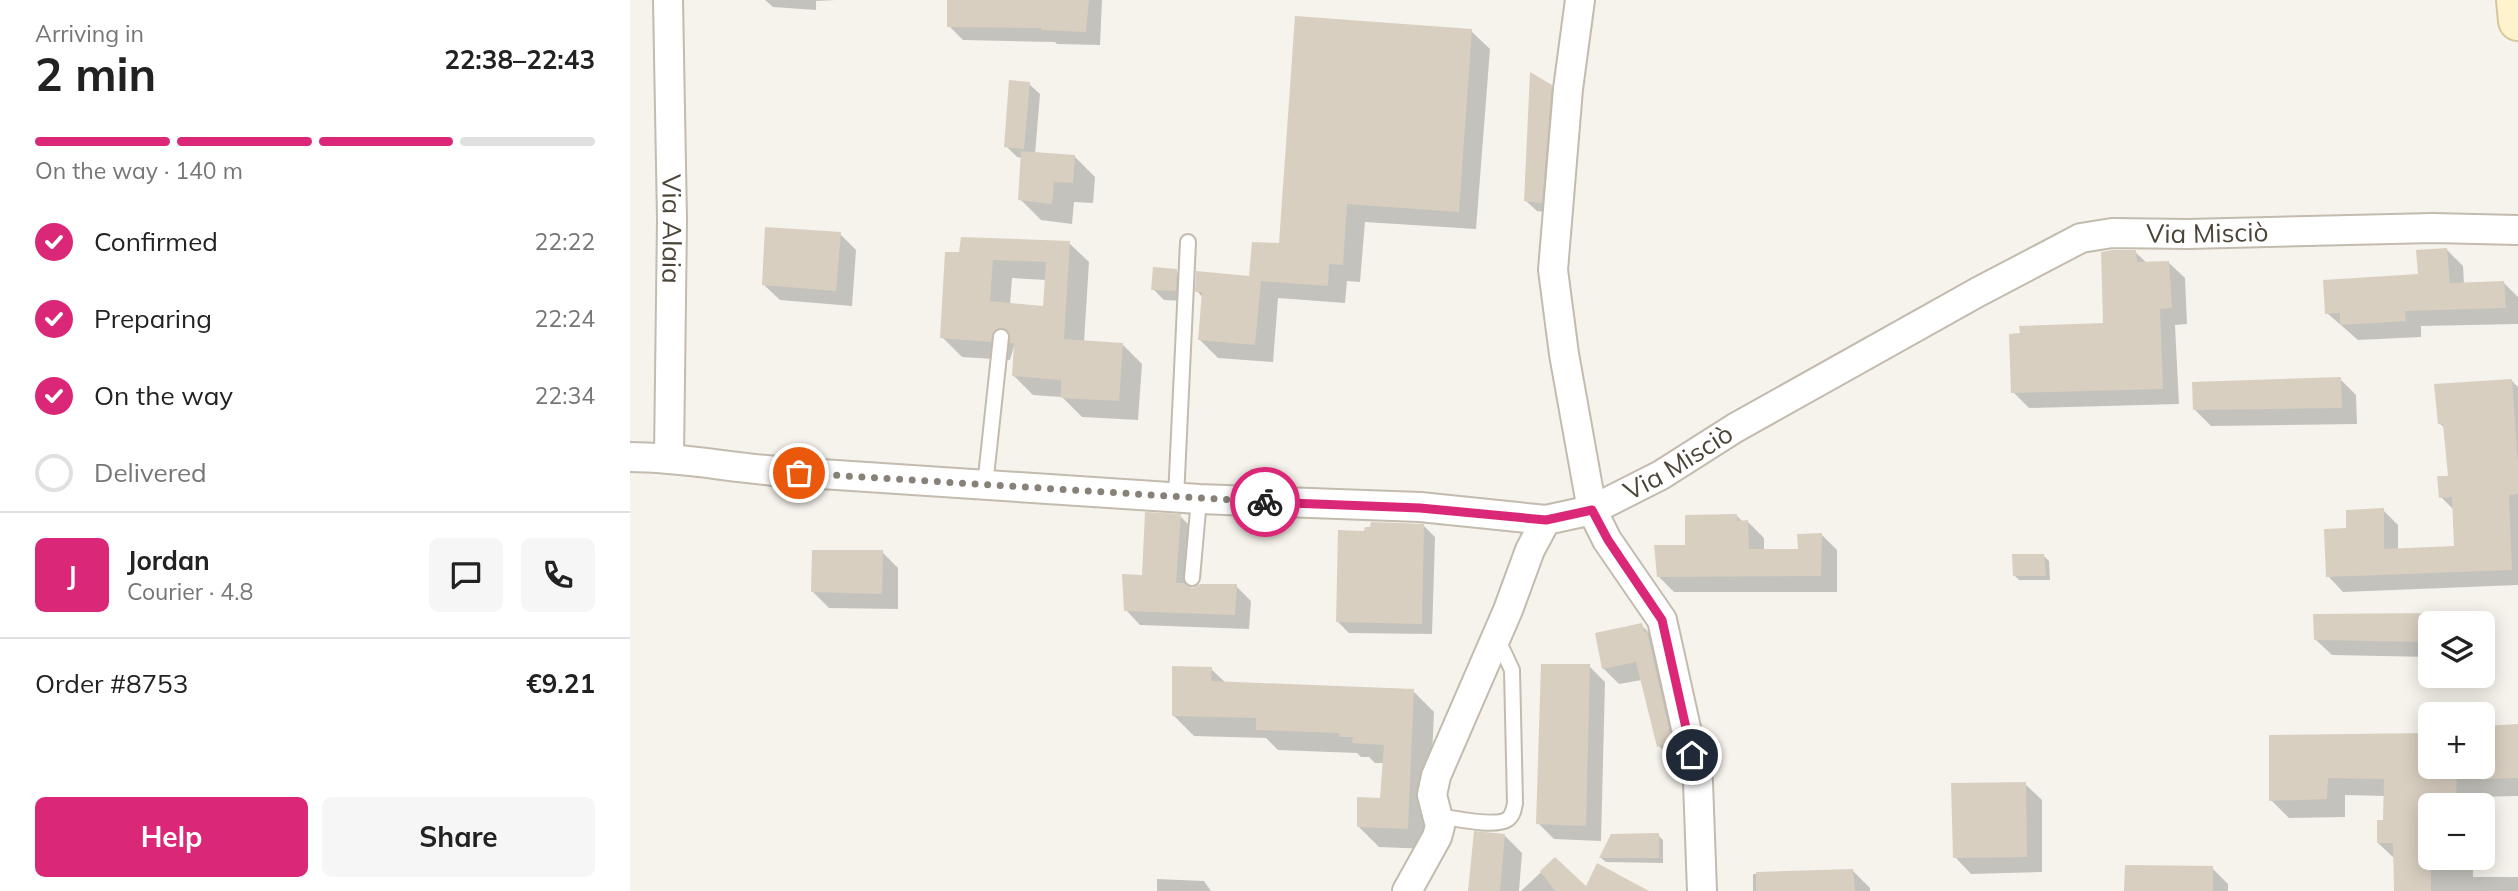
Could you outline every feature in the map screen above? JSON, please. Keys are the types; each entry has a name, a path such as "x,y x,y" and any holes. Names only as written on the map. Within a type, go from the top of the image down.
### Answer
{"street":[{"name":"Via Alaia","path":"668,0 672,220 669,457"},
{"path":"1580,0 1568,89 1553,270 1563,354 1592,510 1608,540 1662,620 1698,782 1702,891"},
{"path":"2516,0 2518,21"},
{"name":"Via Misciò","path":"630,457 669,457 725,467 985,486 1420,508 1546,520 1592,510 1661,475 1735,428 1978,292 2081,238 2112,233 2188,234 2433,228 2518,230"},
{"path":"1407,891 1437,837 1440,826 1432,795 1436,776 1530,550 1546,520"}],"lane":[{"path":"1188,242 1187,498 1192,578"},
{"path":"985,486 1001,337"},
{"path":"1438,817 1493,823 1510,818 1513,813 1513,670 1496,636"}],"building":[{"path":"947,0 1089,0 1086,32 1041,28 947,27"},
{"path":"1295,16 1472,29 1459,212 1347,204 1343,265 1329,264 1328,286 1261,281 1255,345 1198,340 1202,292 1195,292 1196,271 1249,276 1252,242 1279,243"},
{"path":"1530,72 1552,85 1542,203 1524,201"},
{"path":"1009,80 1030,82 1024,149 1004,147"},
{"path":"1021,151 1075,155 1073,183 1054,182 1052,204 1018,200"},
{"path":"765,227 841,232 836,291 762,285"},
{"path":"961,237 1070,241 1064,339 1123,343 1119,401 1061,398 1061,380 1012,376 1014,343 1010,343 1009,333 1003,328 994,331 991,342 940,338 945,252 959,252","holes":["993,260 1046,262 1043,306 990,301"]},
{"path":"2447,248 2450,283 2504,281 2506,308 2405,311 2406,321 2340,325 2340,313 2325,314 2323,280 2418,274 2416,250"},
{"path":"2136,250 2137,262 2169,261 2172,308 2160,309 2163,389 2011,393 2009,334 2020,333 2019,326 2103,323 2101,252"},
{"path":"1153,267 1177,269 1176,291 1151,290"},
{"path":"2341,377 2342,408 2193,410 2192,382"},
{"path":"2512,379 2518,494 2509,495 2512,570 2326,577 2324,529 2346,528 2346,510 2384,508 2384,549 2454,546 2452,497 2439,498 2437,476 2448,476 2443,424 2438,424 2434,384"},
{"path":"1145,512 1181,514 1176,583 1184,583 1192,588 1200,584 1237,584 1235,615 1124,611 1122,574 1142,575"},
{"path":"1737,514 1737,521 1748,520 1749,549 1798,549 1797,534 1822,533 1821,576 1657,577 1654,545 1685,545 1685,515"},
{"path":"1371,522 1424,524 1422,624 1336,622 1338,530 1364,531 1365,527 1370,527"},
{"path":"812,550 883,550 882,594 811,592"},
{"path":"2012,554 2044,554 2046,576 2013,576"},
{"path":"2418,613 2418,642 2314,640 2313,614"},
{"path":"1642,623 1644,632 1647,631 1672,743 1657,747 1636,662 1602,669 1595,633"},
{"path":"1541,664 1590,664 1586,826 1536,824"},
{"path":"1172,666 1212,667 1211,681 1414,689 1408,829 1357,827 1357,797 1380,798 1384,745 1352,743 1353,737 1339,737 1339,733 1256,730 1256,718 1172,716"},
{"path":"2518,724 2518,778 2495,779 2495,725"},
{"path":"2418,733 2418,779 2457,779 2456,793 2418,793 2418,870 2431,870 2431,891 2394,891 2393,843 2377,843 2377,820 2383,820 2384,779 2328,778 2327,799 2269,801 2269,735"},
{"path":"2026,782 2027,857 1953,858 1951,783"},
{"path":"1474,831 1505,834 1500,891 1468,891"},
{"path":"1659,833 1659,858 1599,858 1611,834"},
{"path":"1555,857 1586,886 1597,863 1649,891 1555,891 1540,871"},
{"path":"2125,865 2213,866 2213,891 2124,891"},
{"path":"1853,869 1855,891 1756,891 1756,872"}],"way so far":[{"path":"799,473 1265,502"}],"route":[{"path":"1265,502 1420,508 1546,520 1592,510 1608,540 1662,620 1692,755"}]}
